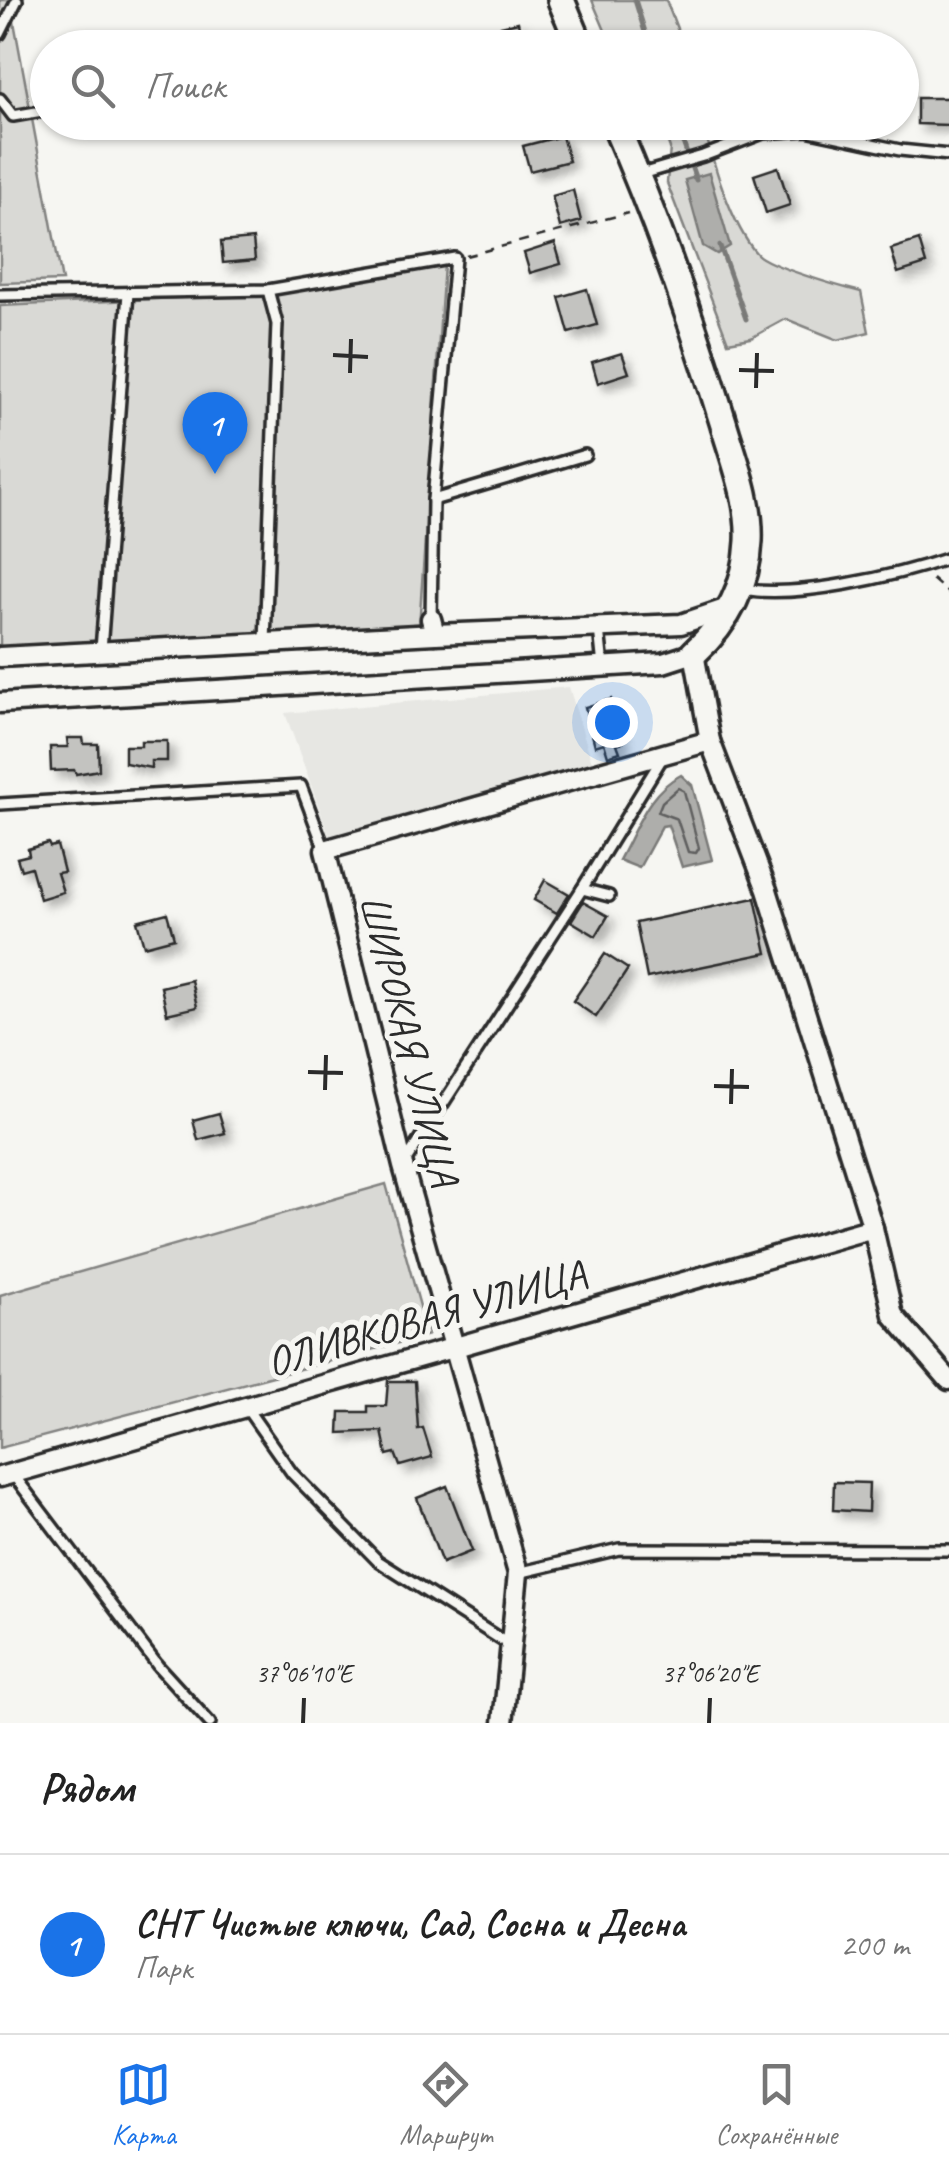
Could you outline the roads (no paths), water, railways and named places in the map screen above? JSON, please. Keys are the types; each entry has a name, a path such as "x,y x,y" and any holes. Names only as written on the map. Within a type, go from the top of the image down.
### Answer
{"street":[{"path":"561,0 574,30"},
{"path":"0,703 663,663 694,653 717,632 736,598 749,540 744,495 696,331 622,140"},
{"path":"0,657 265,644 433,626 599,628 681,624 736,598"},
{"path":"694,653 710,740 767,890 872,1228 892,1315 949,1380"},
{"name":"ШИРОКАЯ УЛИЦА","path":"503,1723 518,1572 403,1166 325,850 710,740"},
{"name":"ОЛИВКОВАЯ УЛИЦА","path":"6,1475 872,1228"}],"lane":[{"path":"0,34 17,0"},
{"path":"0,98 12,116 30,113"},
{"path":"637,175 745,140"},
{"path":"853,140 949,155"},
{"path":"0,295 268,290 455,258 432,500 433,626"},
{"path":"265,644 277,324 268,290"},
{"path":"101,650 128,292"},
{"path":"432,500 585,455"},
{"path":"736,598 799,592 920,568 949,558"},
{"path":"599,628 602,667"},
{"path":"403,1166 664,754"},
{"path":"0,804 301,786 325,850"},
{"path":"582,889 608,896"},
{"path":"245,1406 292,1473 378,1561 511,1646"},
{"path":"6,1475 158,1666 210,1723"},
{"path":"518,1572 619,1549 949,1550"}],"water":[{"path":"709,173 730,246 717,254 703,246 685,180"},
{"path":"681,775 692,785 712,860 682,867 668,825 662,826 639,868 619,860 651,801"}],"waterway":[{"path":"635,0 644,30"},
{"path":"682,140 696,180"},
{"path":"720,246 746,319"}],"place":[{"name":"СНТ Чистые ключи, Сад, Сосна и Десна","path":"215,474"}]}
